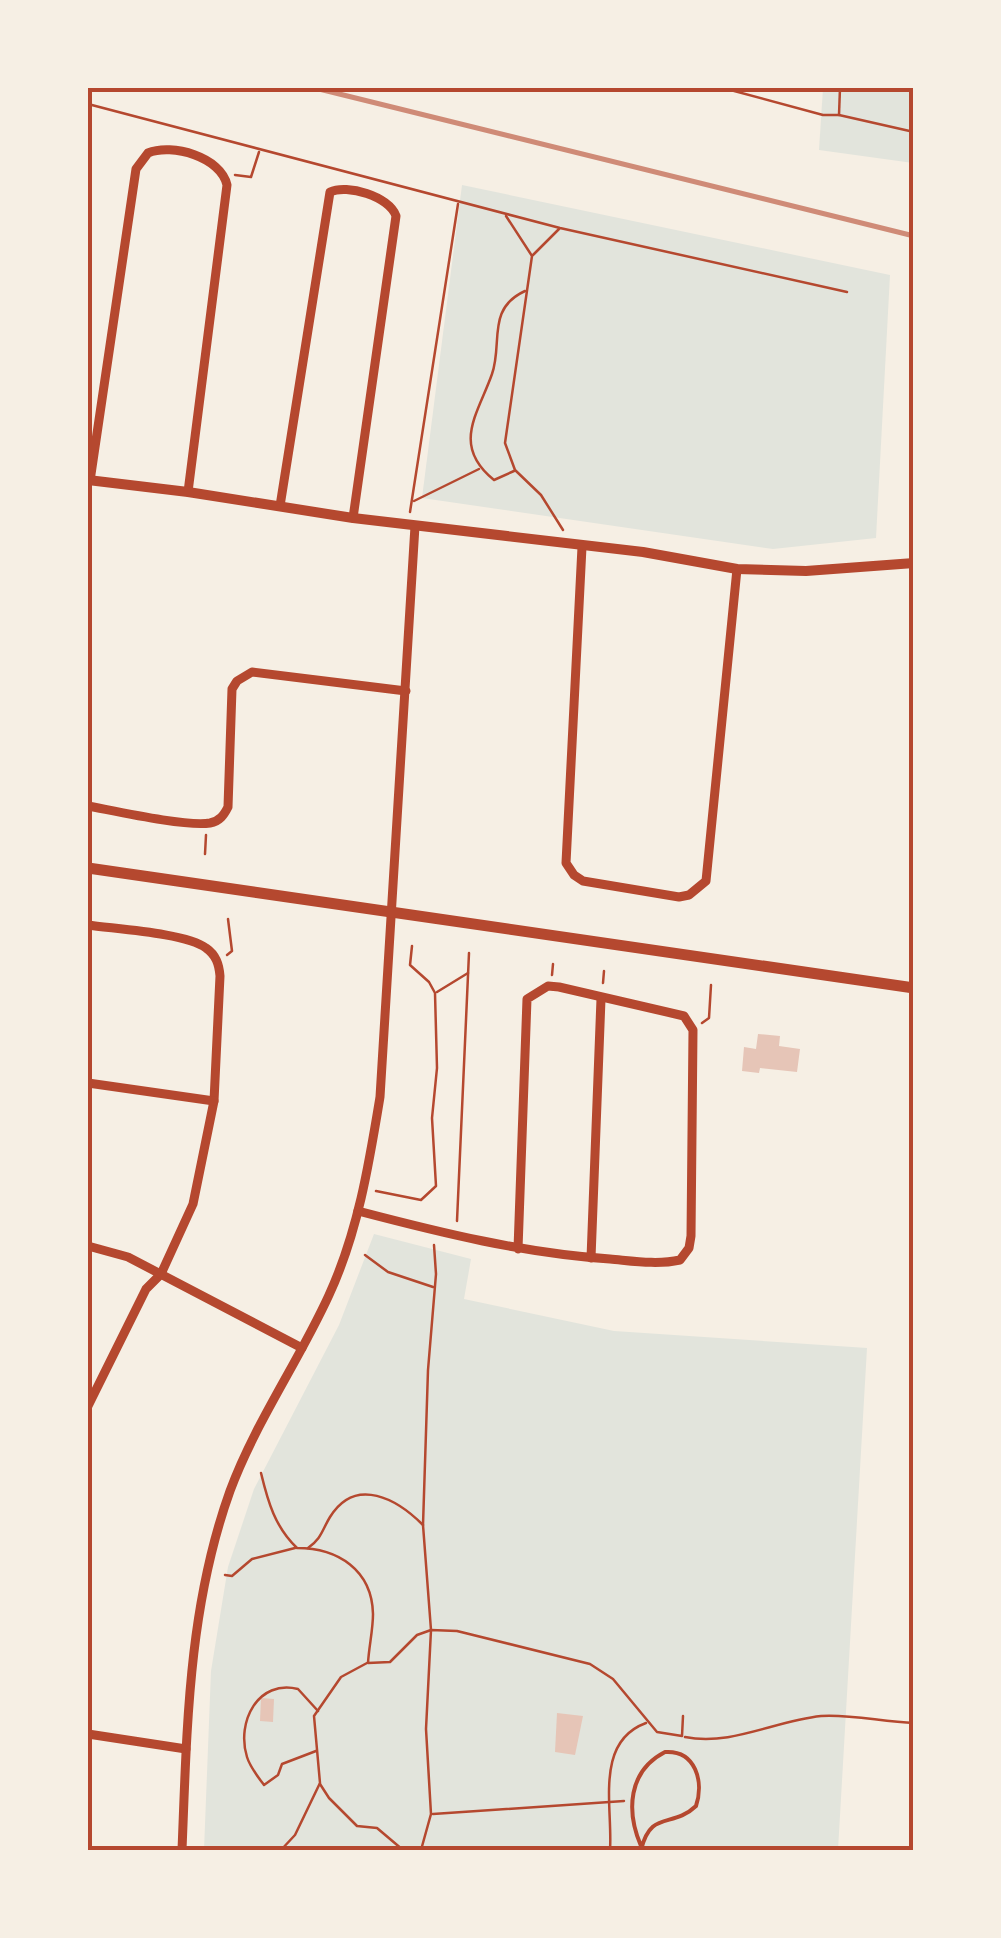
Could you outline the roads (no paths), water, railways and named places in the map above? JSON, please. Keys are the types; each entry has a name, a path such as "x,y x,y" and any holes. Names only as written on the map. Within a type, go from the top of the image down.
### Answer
{"main road":[{"path":"88,868 914,988"}],"street":[{"path":"188,492 227,184 224,173 211,160 164,150 148,152 138,163 89,480 354,518 643,552 737,569 806,572 914,563"},
{"path":"280,506 330,192 340,188 384,200 392,205 396,216 354,518"},
{"path":"182,1850 189,1681 199,1598 240,1467 343,1262 364,1188 380,1097 406,691 411,525"},
{"path":"578,546 566,863 574,875 584,880 679,897 690,896 706,881 737,569"},
{"path":"88,806 207,823 222,817 228,808 232,689 243,676 260,672 406,691"},
{"path":"88,925 192,940 206,947 219,963 214,1101 193,1204 161,1274 146,1290 88,1406"},
{"path":"358,1211 518,1250 666,1263 680,1260 689,1248 693,1030 684,1016 548,986 527,998 518,1250"},
{"path":"591,1258 601,999"},
{"path":"88,1083 214,1101"},
{"path":"88,1246 128,1256 302,1348"},
{"path":"88,1734 186,1749"}],"lane":[{"path":"674,1752 689,1758 696,1768 700,1790 696,1806 682,1816 657,1822 647,1829 641,1848 635,1831 636,1777 656,1757 674,1752"}],"railway":[{"path":"315,88 914,236"}]}
